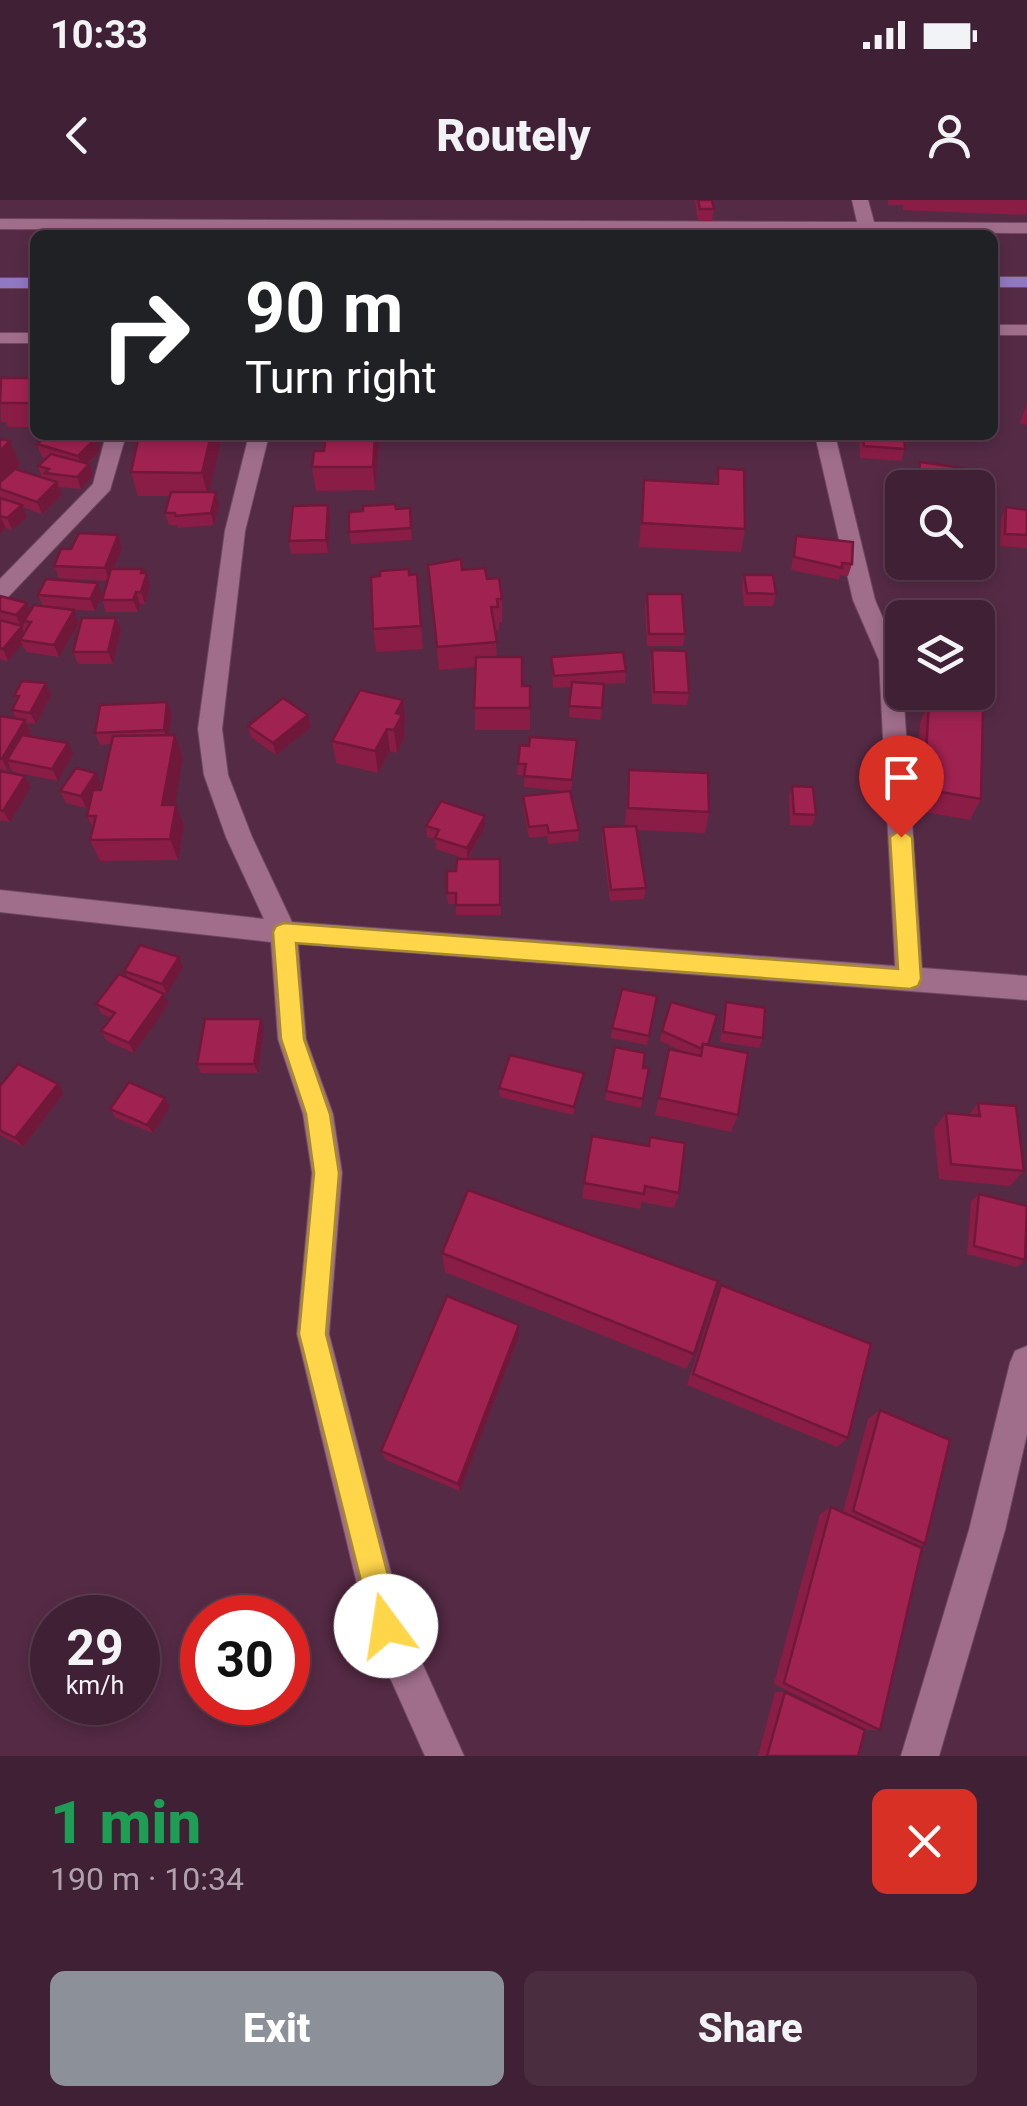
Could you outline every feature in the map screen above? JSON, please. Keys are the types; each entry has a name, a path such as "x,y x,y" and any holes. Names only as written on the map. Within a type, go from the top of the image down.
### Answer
{"main road":[{"path":"998,282 1027,282"},
{"path":"0,283 30,283"}],"street":[{"path":"860,200 866,228"},
{"path":"320,229 338,205"},
{"path":"0,224 320,229 1027,228"},
{"path":"998,330 1027,330"},
{"path":"0,338 30,338"},
{"path":"0,592 103,486 115,440"},
{"path":"258,440 236,531 210,728 216,774 239,837 284,932 292,1039 318,1114 327,1173 313,1334 386,1626 444,1756"},
{"path":"826,440 864,600 890,660 910,979"},
{"path":"0,901 284,932 1027,988"},
{"path":"920,1756 987,1530 1027,1363"}],"building":[{"path":"698,200 712,200 714,209 700,209"},
{"path":"1,378 30,378 30,403 0,403"},
{"path":"42,440 94,440 78,456 37,444"},
{"path":"138,440 210,440 202,473 131,472"},
{"path":"325,440 375,440 373,467 312,467 314,451 324,451"},
{"path":"863,440 904,440 905,449 864,446"},
{"path":"51,454 89,464 77,477 45,473 49,469 38,466"},
{"path":"920,462 970,469 970,470 919,470"},
{"path":"718,468 744,470 745,529 642,523 644,480 718,484"},
{"path":"15,469 57,482 37,502 0,489 0,482"},
{"path":"171,492 216,492 211,513 165,513"},
{"path":"0,498 22,505 7,518 0,516"},
{"path":"395,504 396,509 410,508 411,528 349,532 349,512 363,511 363,506"},
{"path":"328,505 326,540 289,541 293,506"},
{"path":"1006,507 1027,510 1027,535 1005,534"},
{"path":"79,533 118,535 105,568 54,566 61,549 71,549"},
{"path":"796,536 853,542 852,564 842,563 842,568 794,557"},
{"path":"461,559 462,570 485,568 487,579 499,578 502,599 497,599 498,607 491,607 497,642 437,647 428,565"},
{"path":"111,569 142,569 141,573 147,573 141,592 136,592 133,600 102,600"},
{"path":"409,569 409,575 417,574 421,626 373,629 371,577 380,576 380,571"},
{"path":"744,575 773,575 776,594 747,593"},
{"path":"46,579 98,583 90,599 38,595"},
{"path":"647,594 682,594 685,634 649,634"},
{"path":"0,596 27,603 16,615 0,611"},
{"path":"34,605 74,610 54,645 20,640 31,622 24,621"},
{"path":"82,618 116,618 108,652 73,652"},
{"path":"0,620 22,626 3,649 0,648"},
{"path":"652,650 686,651 689,693 654,692"},
{"path":"623,652 626,671 554,676 551,657"},
{"path":"476,657 522,657 522,686 530,686 530,708 474,708"},
{"path":"22,681 46,683 30,713 12,710"},
{"path":"572,682 604,684 602,708 569,706"},
{"path":"360,690 403,700 396,713 402,715 394,730 387,729 375,751 332,741"},
{"path":"283,698 308,715 273,743 248,726"},
{"path":"167,702 164,730 95,733 100,705"},
{"path":"928,710 983,710 981,799 924,789"},
{"path":"0,716 25,720 2,759 0,759"},
{"path":"22,735 68,743 52,769 7,760"},
{"path":"175,735 162,805 176,805 170,839 90,840 96,816 87,816 93,790 101,790 113,736"},
{"path":"530,737 577,740 572,780 524,776 526,764 518,764 520,745 529,746"},
{"path":"76,768 96,773 81,796 60,791"},
{"path":"629,770 708,773 709,812 628,808"},
{"path":"0,771 25,776 3,811 0,810"},
{"path":"792,786 813,787 816,815 794,814"},
{"path":"570,791 579,830 549,833 547,825 529,827 523,796"},
{"path":"441,801 485,816 467,848 435,838 439,830 426,826"},
{"path":"636,826 646,888 611,890 603,827"},
{"path":"457,859 500,859 500,905 456,905 456,893 447,893 447,871 456,871"},
{"path":"140,945 179,957 162,984 124,971"},
{"path":"119,974 164,994 129,1043 101,1031 115,1013 96,1004"},
{"path":"622,989 657,996 649,1036 612,1028"},
{"path":"671,1002 717,1015 708,1045 703,1044 702,1049 662,1031"},
{"path":"726,1002 765,1008 763,1038 723,1032"},
{"path":"205,1019 261,1019 254,1064 197,1064"},
{"path":"703,1044 748,1053 738,1115 659,1098 669,1049 701,1056"},
{"path":"615,1047 645,1053 643,1068 649,1068 643,1099 606,1091"},
{"path":"510,1055 584,1073 574,1107 499,1088"},
{"path":"18,1064 58,1084 15,1138 0,1130 0,1086"},
{"path":"129,1082 165,1098 147,1125 110,1109"},
{"path":"978,1103 1016,1106 1024,1171 951,1164 946,1113 980,1116"},
{"path":"592,1136 649,1146 650,1137 685,1143 679,1193 645,1186 644,1194 584,1183"},
{"path":"468,1190 718,1281 694,1354 442,1253"},
{"path":"979,1194 1027,1206 1025,1260 974,1246"},
{"path":"721,1285 871,1344 848,1438 693,1374"},
{"path":"447,1296 519,1325 458,1484 381,1451"},
{"path":"880,1410 950,1440 925,1544 853,1511"},
{"path":"831,1507 922,1548 880,1730 784,1683"},
{"path":"785,1692 865,1730 858,1756 767,1756"}],"route":[{"path":"386,1626 313,1334 327,1173 318,1114 292,1039 284,932 910,979 901,837"}]}
